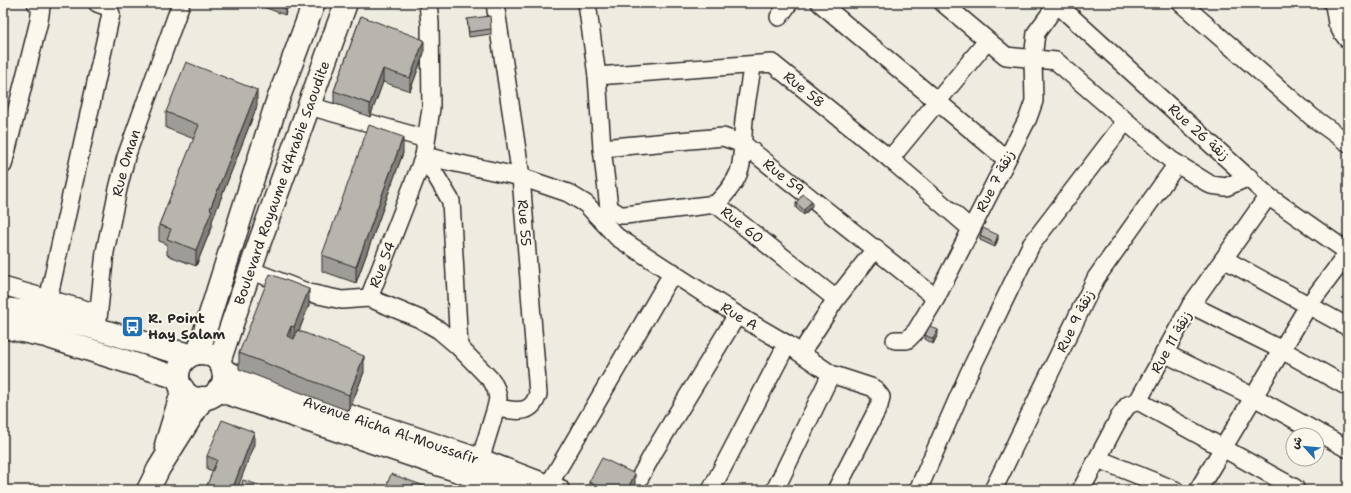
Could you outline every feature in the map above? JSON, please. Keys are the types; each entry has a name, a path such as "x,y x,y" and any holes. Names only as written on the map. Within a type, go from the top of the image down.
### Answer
{"main road":[{"name":"Boulevard Royaume d'Arabie Saoudite","path":"195,354 276,105 314,3"},
{"name":"Boulevard Royaume d'Arabie Saoudite","path":"148,490 159,468 216,380 250,270 346,3"},
{"path":"3,309 50,317 98,320 164,349 210,355 216,380 188,394 180,383 46,336 3,327"},
{"path":"180,383 181,364 195,354"},
{"name":"Avenue Aicha Al-Moussafir","path":"216,380 269,389 492,475 553,488"},
{"name":"Boulevard Royaume d'Arabie Saoudite","path":"159,468 180,383"},
{"name":"Avenue Aicha Al-Moussafir","path":"492,475 515,490"}],"street":[{"path":"3,165 38,27 41,7 36,3"},
{"path":"48,300 111,14 108,7 97,3"},
{"name":"Rue Oman","path":"98,320 105,252 126,157 180,3"},
{"name":"Rue 54","path":"428,3 430,23 431,108 424,156 369,298 420,319 439,330 459,347 492,381 498,398 496,408 492,475"},
{"name":"Rue 55","path":"495,3 521,177 538,394 533,405 525,410 496,408"},
{"path":"587,3 597,76 602,148 603,213"},
{"path":"779,17 789,3"},
{"path":"820,3 1006,159"},
{"path":"942,3 986,41 1006,56 1056,61 1125,122 1177,164 1210,185 1226,187 1250,177"},
{"name":"Rue 7 زنقة","path":"896,340 903,341 913,336 936,298 970,228 987,200 1006,159 1028,118 1034,100 1033,59 1036,33 1057,3"},
{"name":"Rue 26 زنقة","path":"1057,3 1250,177 1268,196 1348,252"},
{"path":"1181,3 1312,117 1348,143"},
{"path":"1333,4 1337,23 1348,40"},
{"path":"890,159 986,41"},
{"name":"Rue 58","path":"597,76 752,66 772,63 890,159 970,228"},
{"path":"716,204 734,184 742,166 744,120 752,66"},
{"path":"309,106 426,139"},
{"path":"918,490 969,373 1031,244 1125,122"},
{"name":"Rue 59","path":"602,148 723,137 743,144 876,248 936,298"},
{"path":"424,156 451,201 459,347"},
{"name":"Rue A","path":"424,156 521,177 568,193 603,213 617,237 737,315 787,344 831,374 874,388 880,398 879,406 836,490"},
{"name":"Rue 9 زنقة","path":"993,490 1096,278 1177,164"},
{"name":"Rue 11 زنقة","path":"1081,490 1124,410 1128,405 1138,401 1191,305 1268,196"},
{"name":"Rue 60","path":"603,213 625,215 716,204 836,298"},
{"path":"801,353 836,298 876,248"},
{"path":"1198,490 1308,306 1348,252"},
{"path":"1224,259 1348,328"},
{"path":"250,270 309,293 342,300 369,298"},
{"path":"553,488 673,272"},
{"path":"3,286 48,300 98,320"},
{"path":"1191,305 1282,350 1348,387"},
{"path":"633,490 655,450 737,315"},
{"path":"711,490 787,344"},
{"path":"1164,353 1254,396 1347,445"},
{"path":"775,490 831,374"},
{"path":"1138,401 1295,488"},
{"path":"1098,459 1175,490"}],"building":[{"path":"361,16 424,40 410,78 383,69 370,104 334,91"},
{"path":"490,16 491,29 469,32 467,19"},
{"path":"186,62 257,90 210,209 212,210 196,250 167,239 171,229 159,225 199,125 166,112"},
{"path":"369,125 403,137 356,267 322,255"},
{"path":"803,194 812,201 804,210 796,203"},
{"path":"983,228 998,235 995,243 980,236"},
{"path":"270,274 309,289 294,327 291,326 287,336 294,339 297,330 364,356 349,395 239,353"},
{"path":"930,326 938,330 933,339 925,335"},
{"path":"222,420 254,432 232,490 205,490 217,460 207,456"},
{"path":"602,458 635,474 627,490 605,490 589,482"},
{"path":"391,474 430,488 429,490 385,490"},
{"path":"243,480 274,490 240,490"}],"place":[{"name":"R. Point Hay Salam","path":"132,326"}]}
